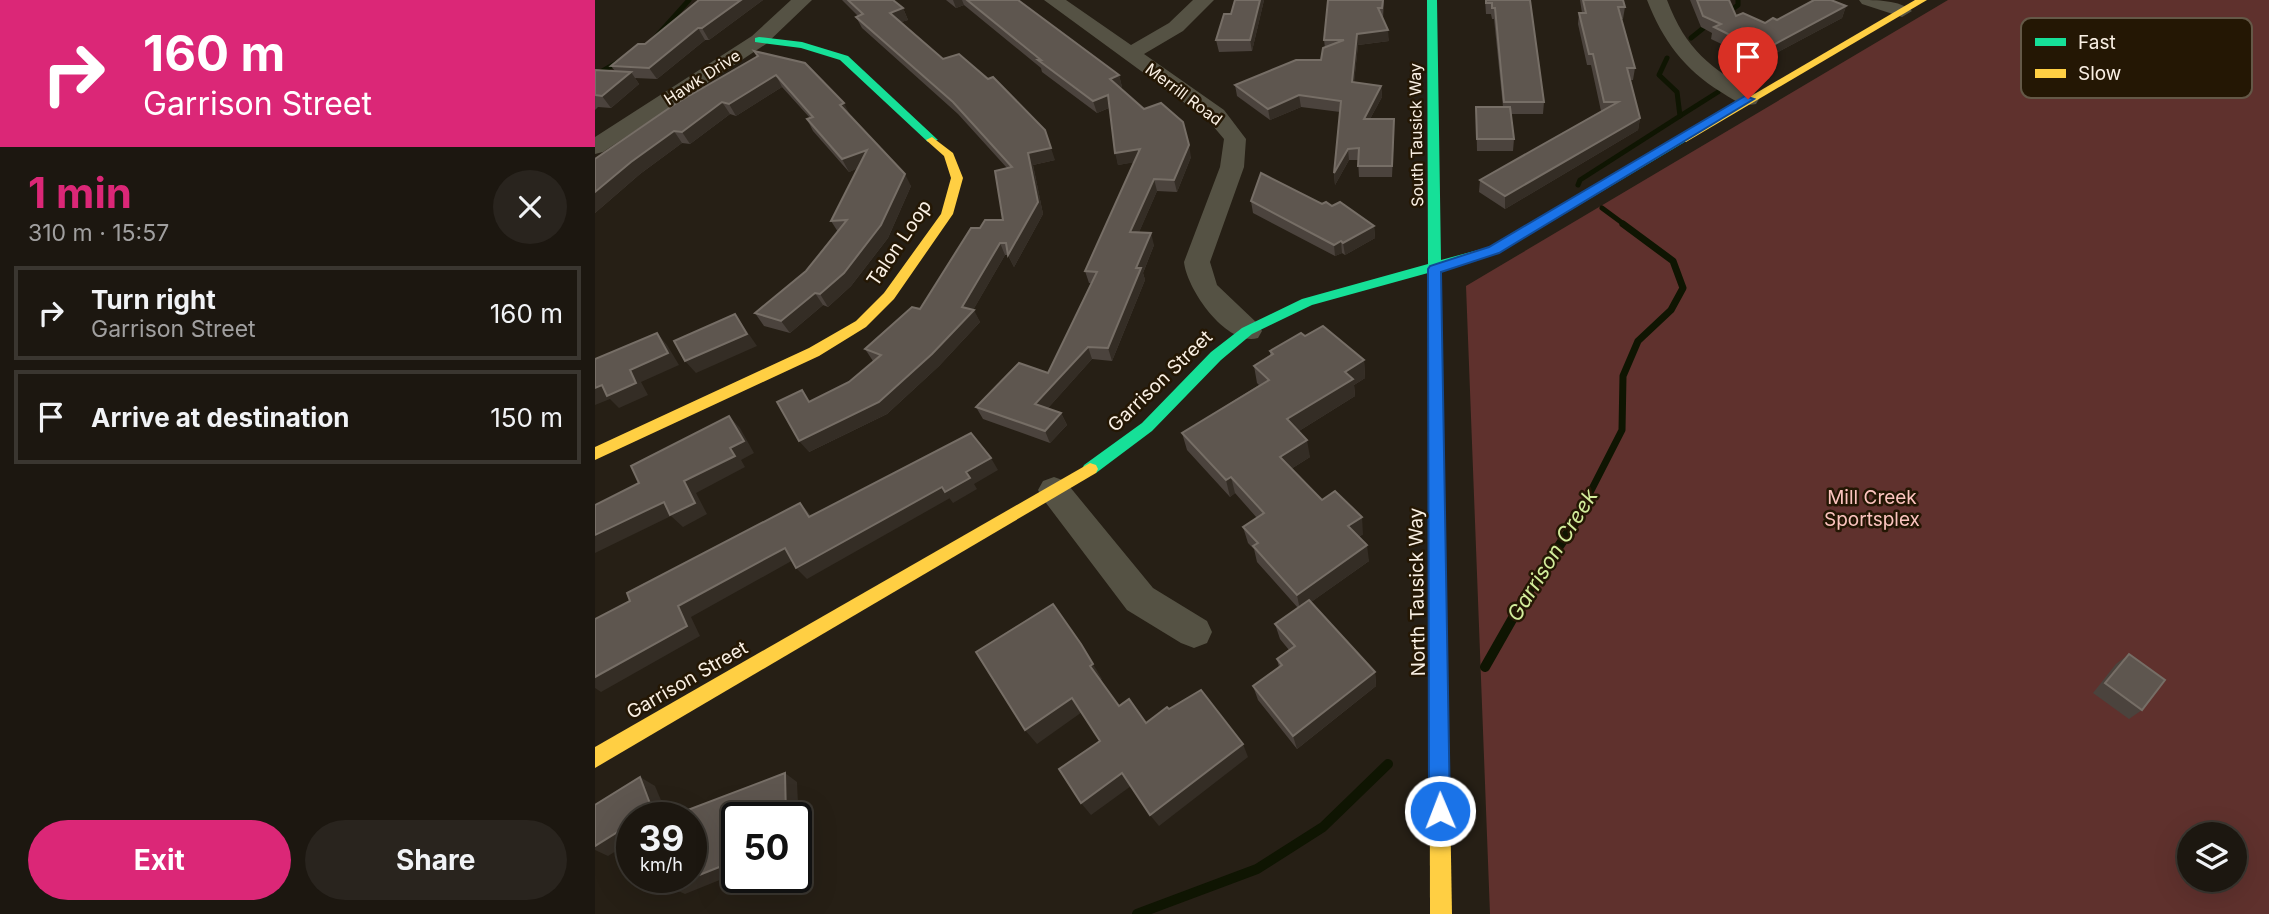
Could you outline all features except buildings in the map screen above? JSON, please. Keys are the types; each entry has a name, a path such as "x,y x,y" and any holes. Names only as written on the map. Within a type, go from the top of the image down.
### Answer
{"street":[{"name":"Hawk Drive","path":"595,147 759,40 802,0"},
{"name":"Merrill Road","path":"1054,0 1216,115 1235,139 1232,167 1197,262 1197,272 1199,282 1248,331"},
{"path":"1130,54 1176,27 1204,0"},
{"name":"South Tausick Way","path":"1431,0 1434,269"},
{"path":"1657,0 1666,29 1679,49 1710,75 1748,99"},
{"path":"1869,0 1902,11"},
{"name":"Garrison Street","path":"595,758 1105,460 1142,433 1225,346 1248,331 1297,306 1335,291 1434,269 1494,250 1921,0"},
{"name":"Talon Loop","path":"595,454 814,352 861,324 890,296 947,214 957,178 949,155 844,58 824,49 794,42 759,40"},
{"name":"North Tausick Way","path":"1434,269 1441,914"},
{"path":"1054,490 1140,598 1194,632"}],"green space":[{"name":"Mill Creek Sportsplex","path":"1948,0 2269,0 2269,914 1490,914 1466,286"}],"waterway":[{"path":"654,39 689,0"},
{"name":"Garrison Creek","path":"1725,15 1738,5 1738,0"},
{"name":"Garrison Creek","path":"1691,38 1711,22"},
{"name":"Garrison Creek","path":"1667,58 1659,75 1677,92 1680,116"},
{"path":"1737,81 1775,60"},
{"path":"595,75 620,61"},
{"path":"1680,116 1718,92"},
{"name":"Garrison Creek","path":"1578,185 1580,180 1680,116"},
{"name":"Garrison Creek","path":"1602,208 1625,225"},
{"name":"Garrison Creek","path":"1575,522 1622,430 1623,376 1638,341 1671,310 1683,288 1673,261 1623,224"},
{"name":"Garrison Creek","path":"1485,667 1526,595 1576,521"},
{"name":"Garrison Creek","path":"1137,914 1257,869 1323,827 1388,764"}],"traffic: fast":[{"path":"1432,0 1436,397"},
{"path":"759,40 802,45 844,58 932,140"},
{"path":"1090,469 1147,427 1216,356 1247,331 1307,302 1494,250 1682,140"}],"traffic: slow":[{"path":"1682,140 1922,0"},
{"path":"595,454 814,352 861,324 889,296 947,214 957,178 949,155 932,140"},
{"path":"1436,397 1441,914"},
{"path":"595,758 1090,469"}],"route":[{"path":"1440,811 1434,269 1494,250 1748,99"}]}
